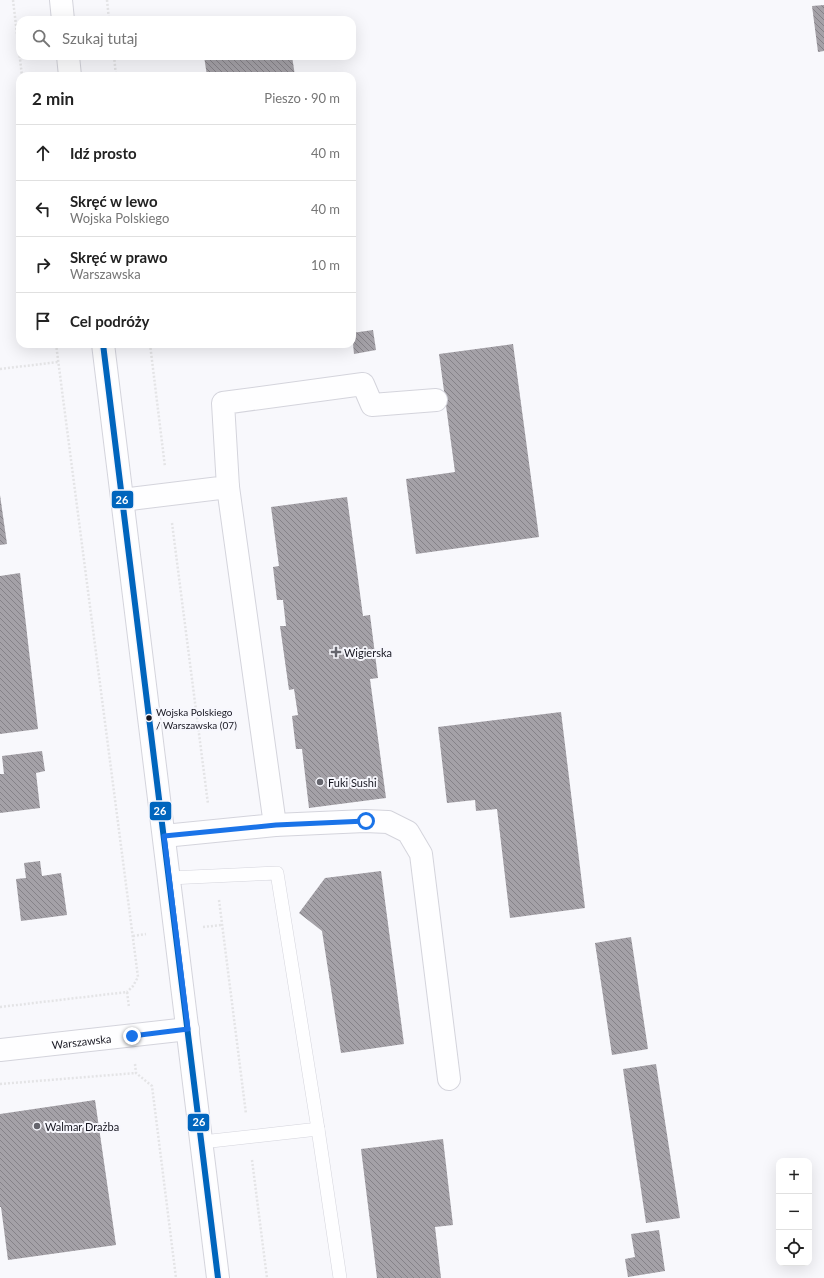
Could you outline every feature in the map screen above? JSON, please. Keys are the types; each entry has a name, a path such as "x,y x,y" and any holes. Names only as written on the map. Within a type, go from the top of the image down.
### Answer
{"street":[{"path":"61,0 63,16"},
{"path":"68,60 70,72"},
{"path":"103,348 218,1278"},
{"path":"276,825 228,487 223,402 362,384 372,405 436,400"},
{"path":"122,500 228,487"},
{"path":"164,836 276,825 366,821 388,822 408,832 421,854 449,1079"},
{"name":"Warszawska","path":"0,1050 188,1029"}],"lane":[{"path":"169,878 277,873 340,1278"},
{"path":"202,1142 318,1129"}],"path":[{"path":"13,0 16,25"},
{"path":"107,0 109,16"},
{"path":"20,60 22,72"},
{"path":"114,60 116,72"},
{"path":"0,1007 127,992 133,986 138,977 56,348"},
{"path":"151,348 211,831"},
{"path":"0,369 58,362"},
{"path":"217,876 228,969"},
{"path":"127,992 136,1073"},
{"path":"0,1084 136,1073 152,1086 176,1278"}],"building":[{"path":"824,5 824,51 818,52 812,6"},
{"path":"205,60 293,60 294,72 206,72"},
{"path":"373,330 376,350 354,354 353,348 356,348 356,332"},
{"path":"513,344 539,537 416,554 406,479 455,472 439,354"},
{"path":"0,495 7,544 0,545"},
{"path":"347,497 363,616 370,615 378,678 370,679 386,798 309,808 302,749 296,749 292,716 298,715 294,689 289,690 280,626 286,626 283,600 277,600 273,567 279,566 271,507"},
{"path":"20,573 38,729 0,734 0,576"},
{"path":"561,712 585,908 510,918 497,809 476,811 475,800 447,803 438,727"},
{"path":"42,751 45,771 36,773 40,808 0,813 0,774 4,774 2,756"},
{"path":"40,861 42,876 61,873 67,915 21,921 16,879 26,878 24,863"},
{"path":"381,871 404,1044 341,1053 322,931 299,913 325,878"},
{"path":"631,937 648,1049 612,1055 595,943"},
{"path":"656,1064 680,1218 646,1223 623,1069"},
{"path":"95,1100 116,1245 8,1260 0,1207 0,1114"},
{"path":"443,1139 453,1225 435,1227 441,1278 377,1278 361,1149"},
{"path":"659,1230 665,1271 628,1277 625,1259 635,1257 631,1234"}],"transit line":[{"name":"26","path":"103,348 218,1278"}],"place":[{"name":"Wigierska","path":"336,652"},
{"name":"Wojska Polskiego / Warszawska (07)","path":"149,718"},
{"name":"Fuki Sushi","path":"320,782"},
{"name":"Walmar Drażba","path":"37,1126"}],"route":[{"path":"132,1036 188,1029 164,836 276,825 366,821"}]}
